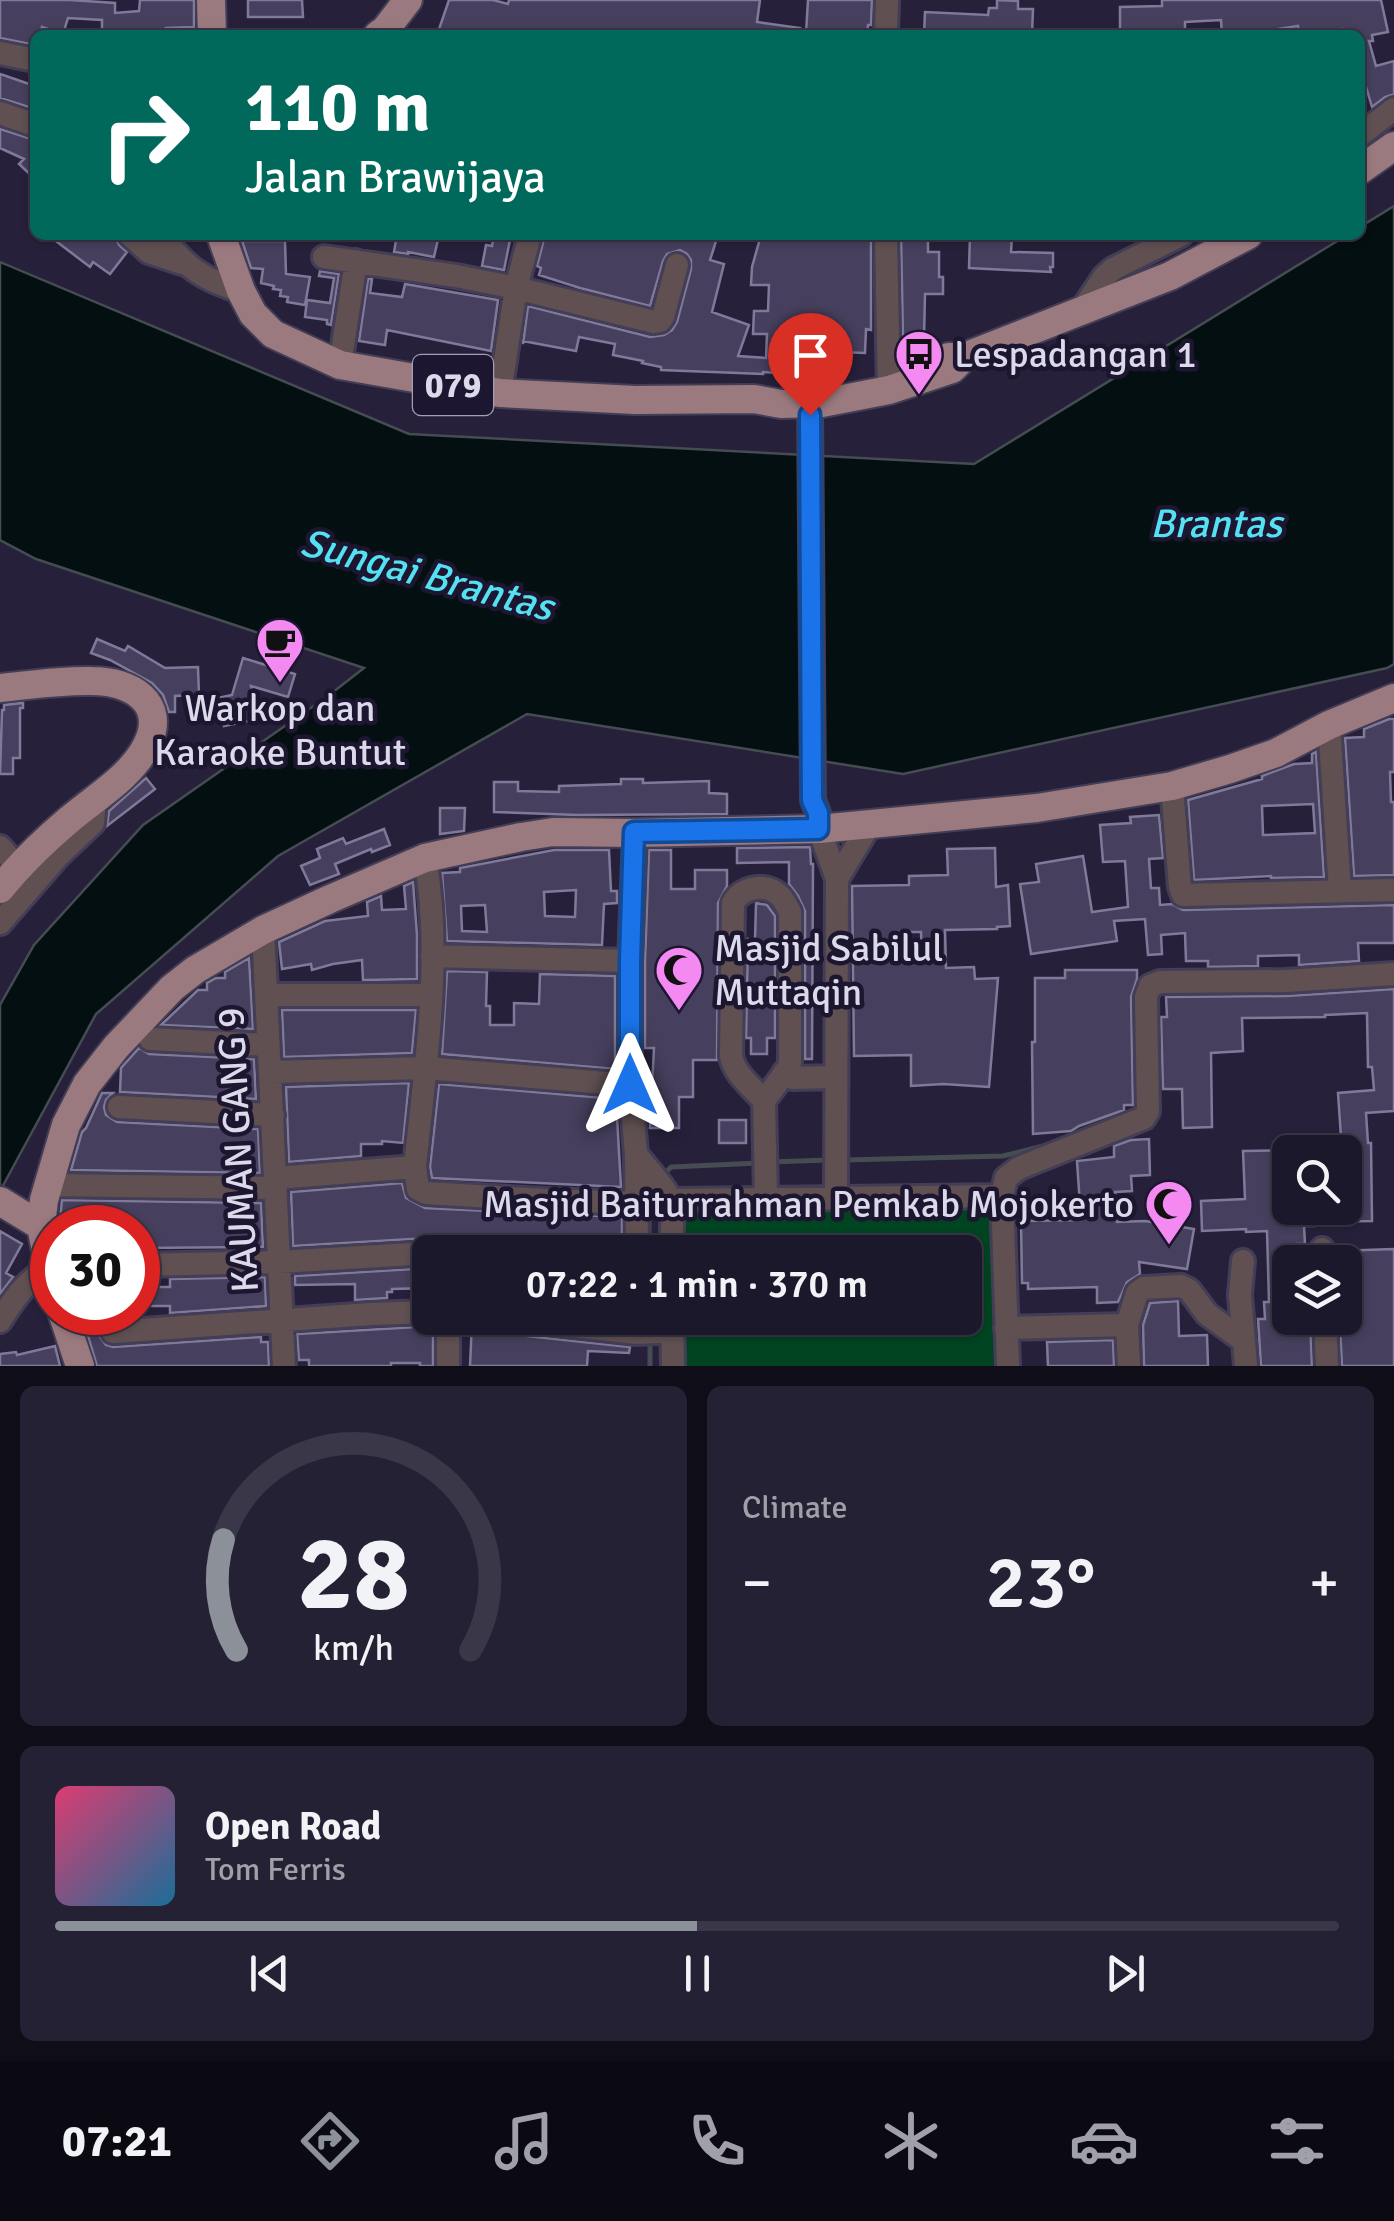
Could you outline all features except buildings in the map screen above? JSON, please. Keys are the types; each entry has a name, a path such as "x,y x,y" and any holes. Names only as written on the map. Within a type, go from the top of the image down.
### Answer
{"main road":[{"path":"210,0 212,30"},
{"path":"387,30 408,0"},
{"path":"1365,166 1394,146"},
{"name":"079","path":"222,240 253,314 274,334 340,364 500,393 635,400 754,399 816,409 948,357 964,357 1170,276 1238,240"},
{"name":"079","path":"754,399 772,393 888,383"},
{"path":"0,688 90,680 122,685 138,692 146,701 154,726 147,746 114,784 9,857 0,889"},
{"path":"20,1213 48,1185 57,1151 87,1084 172,988 263,930 426,858 553,832 634,832 818,811 870,824 1172,792 1276,753 1394,698"},
{"path":"70,1335 80,1366"}],"street":[{"path":"886,30 887,0"},
{"path":"0,53 30,59"},
{"path":"1365,131 1394,110"},
{"path":"0,112 30,124"},
{"path":"136,240 149,252 185,264 210,281 241,291"},
{"path":"166,240 185,264"},
{"path":"500,393 516,288 529,240"},
{"path":"886,240 888,383"},
{"path":"1082,310 1104,277 1153,242"},
{"path":"324,257 456,276 657,322 663,317 678,265"},
{"path":"340,364 356,261"},
{"path":"816,409 818,811 836,880 836,1186"},
{"path":"1329,725 1340,890"},
{"path":"1172,792 1183,895 1394,890"},
{"path":"0,923 59,855 93,823 90,802"},
{"path":"836,880 870,824"},
{"path":"634,832 630,1085 636,1154 657,1196 667,1235"},
{"path":"426,858 432,956 415,1167 418,1190 543,1200 657,1196 766,1180 836,1186 1004,1187"},
{"path":"764,1101 736,1070 731,1056 733,903 740,893 760,886 778,893 790,912 790,1062 764,1101 766,1180"},
{"name":"KAUMAN GANG 9","path":"263,930 284,1366"},
{"path":"432,956 630,961"},
{"path":"1008,1366 1004,1187 1019,1168 1144,1118 1148,1105 1146,996 1150,986 1160,982 1286,981 1394,974"},
{"path":"266,995 430,995"},
{"path":"150,1039 268,1045"},
{"path":"270,1072 424,1068 630,1085"},
{"path":"784,1074 792,1078 836,1077"},
{"path":"119,1107 273,1114"},
{"path":"48,1185 276,1183 415,1167"},
{"path":"643,1235 657,1196"},
{"path":"160,1265 412,1255"},
{"path":"1243,1261 1240,1295 1246,1366"},
{"path":"0,1321 30,1282"},
{"path":"1129,1366 1128,1325 1137,1293 1144,1288 1182,1286 1207,1314 1244,1341"},
{"path":"160,1329 412,1313"},
{"path":"1006,1328 1128,1325"},
{"path":"448,1335 448,1366"},
{"path":"656,1335 673,1366"},
{"path":"1326,1335 1327,1366"}],"green space":[{"path":"981,1203 990,1221 994,1366 684,1366 683,1335 982,1335 982,1235 682,1235 695,1209"}],"water":[{"name":"Brantas","path":"1394,206 1394,664 903,774 527,714 278,856 96,1014 0,1191 0,1005 34,945 143,825 364,668 36,559 0,540 0,262 409,434 974,464 1339,240 1365,240 1365,224"}],"waterway":[{"path":"845,1160 1003,1156 1047,1145"},
{"path":"770,1162 829,1160"},
{"path":"663,1175 671,1167 759,1163"},
{"path":"649,1211 649,1235"},
{"path":"650,1339 650,1366"}],"place":[{"name":"Lespadangan 1","path":"919,396"},
{"name":"Warkop dan Karaoke Buntut","path":"280,684"},
{"name":"Masjid Sabilul Muttaqin","path":"679,1012"},
{"name":"Masjid Baiturrahman Pemkab Mojokerto","path":"1169,1246"}],"route":[{"path":"630,1085 634,832 818,829 818,813 812,800 810,415"}],"water label":[{"name":"Sungai Brantas","path":"427,575"}]}
